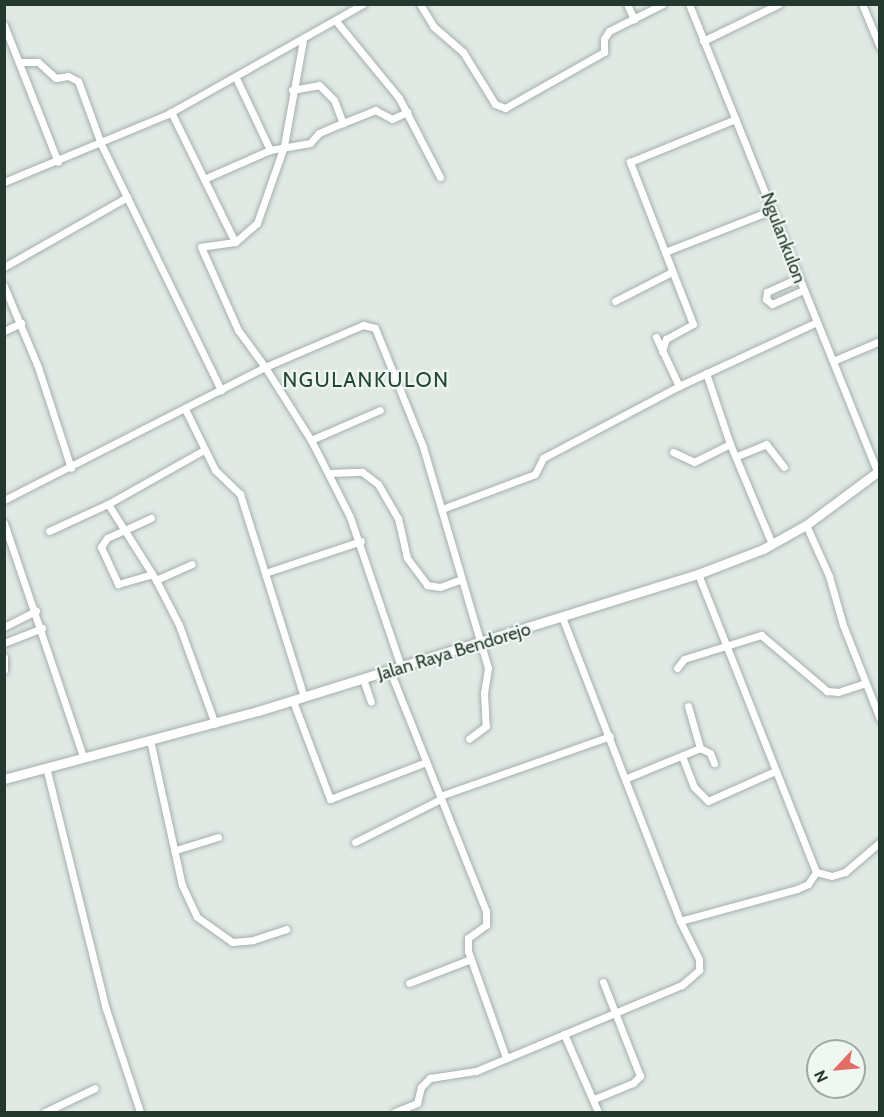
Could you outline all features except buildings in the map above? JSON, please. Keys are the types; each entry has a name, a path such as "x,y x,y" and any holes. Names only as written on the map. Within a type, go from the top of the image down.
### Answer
{"main road":[{"name":"Jalan Raya Bendorejo","path":"4,778 215,724 481,645 698,574 772,544 806,525 878,471"}],"street":[{"path":"4,182 101,144 171,112 236,78 363,4"},
{"path":"420,4 433,26 463,52 495,104 505,108 604,52 608,33 663,4"},
{"path":"627,4 634,20"},
{"name":"Ngulankulon","path":"689,4 815,323 878,471"},
{"path":"703,41 778,4"},
{"path":"862,4 879,46"},
{"path":"336,21 380,70 407,112 440,177"},
{"path":"4,25 58,162"},
{"path":"303,40 282,147 257,223 235,242 201,247 238,330 265,367 329,473 361,541 401,667"},
{"path":"19,62 38,62 56,78 68,76 78,81 101,144 221,390"},
{"path":"236,78 270,150"},
{"path":"292,90 320,85 334,100 343,123"},
{"path":"204,179 270,150 310,143 319,132 375,110 392,119 407,112"},
{"path":"171,112 235,242"},
{"path":"662,351 666,339 693,324 630,162 736,119"},
{"path":"4,267 127,197"},
{"path":"665,252 772,210"},
{"path":"615,301 672,272"},
{"path":"798,278 767,292 766,299 772,304 803,290"},
{"path":"4,286 21,323 71,468"},
{"path":"4,331 21,323"},
{"path":"442,509 534,474 543,458 706,373 815,323"},
{"path":"4,500 71,468 265,367 370,324 405,396 442,509 488,668 484,693 486,726 469,739"},
{"path":"656,337 679,387"},
{"path":"832,361 879,341"},
{"path":"706,373 730,444 737,456 772,544"},
{"path":"185,409 204,450 220,476 240,494 304,697"},
{"path":"311,440 380,410"},
{"path":"673,452 694,462 730,444"},
{"path":"737,456 766,444 784,467"},
{"path":"50,531 108,504 204,450"},
{"path":"329,473 362,472 378,484 398,518 407,558 427,585 440,587 462,579"},
{"path":"108,504 154,577 179,625 215,724"},
{"path":"151,518 107,538 101,547 117,582 154,577 192,564"},
{"path":"4,523 42,628 83,757"},
{"path":"806,525 830,576 879,719"},
{"path":"265,573 361,541"},
{"path":"698,574 816,872"},
{"path":"4,627 36,611"},
{"path":"395,1113 417,1103 421,1087 430,1078 476,1071 682,985 699,970 699,959 680,921 627,778 563,619"},
{"path":"4,643 42,628"},
{"path":"677,668 684,659 761,634 827,691 838,692 866,682"},
{"path":"4,657 4,670"},
{"path":"390,671 486,910 486,925 471,932 468,938 471,958 506,1058"},
{"path":"363,679 371,702"},
{"path":"293,701 330,799 426,762"},
{"path":"688,706 700,748 710,753 714,763"},
{"path":"355,842 440,797 610,736"},
{"path":"150,740 186,899 204,926 232,942 241,942 286,929"},
{"path":"627,778 700,748"},
{"path":"682,756 694,787 708,801 775,771"},
{"path":"46,767 101,979 106,1009 140,1113"},
{"path":"176,850 218,837"},
{"path":"816,872 832,876 845,872 879,842"},
{"path":"680,921 797,889 808,884 816,872"},
{"path":"409,983 471,958"},
{"path":"594,1099 633,1083 640,1076 603,982"},
{"path":"564,1035 594,1099 598,1113"},
{"path":"45,1113 95,1088"}],"district":[{"name":"NGULANKULON","path":"366,380"}]}
